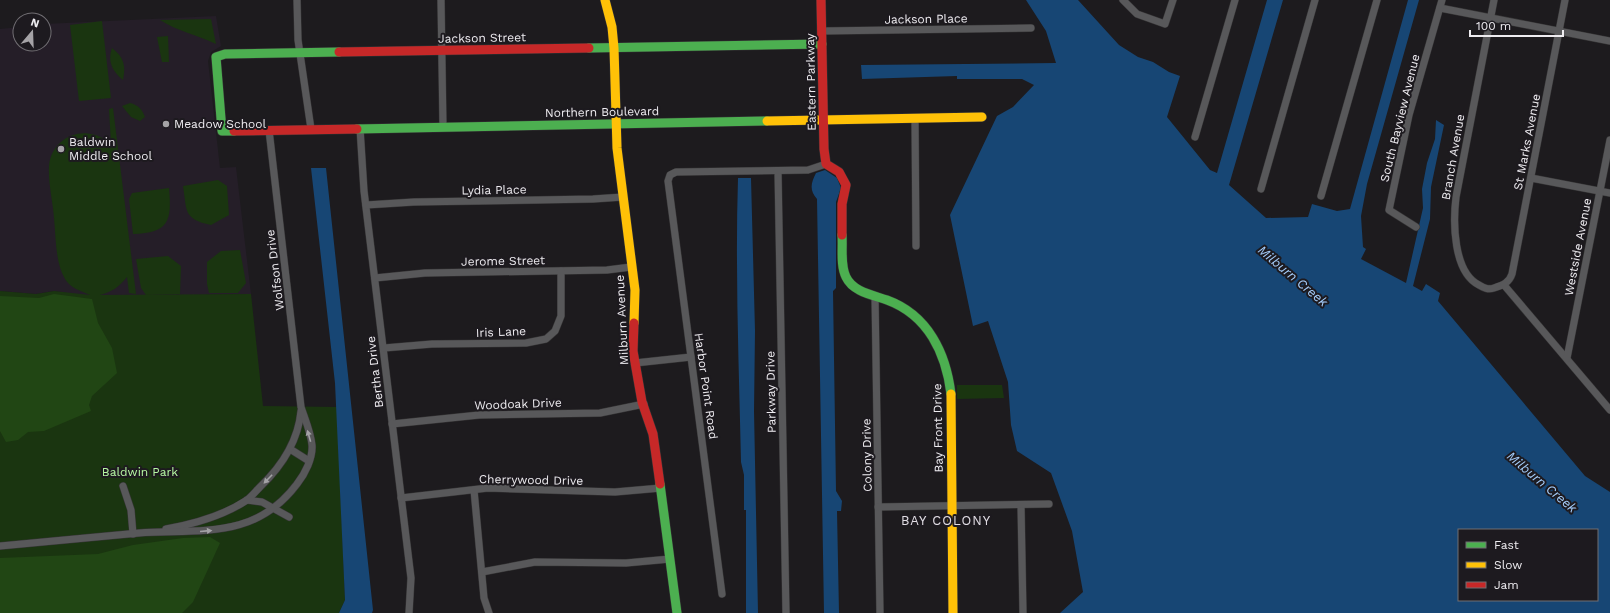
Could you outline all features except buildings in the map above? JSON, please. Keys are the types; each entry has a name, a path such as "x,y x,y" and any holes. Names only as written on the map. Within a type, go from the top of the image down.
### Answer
{"street":[{"path":"297,0 300,54 311,129"},
{"path":"441,0 443,127"},
{"name":"Milburn Avenue","path":"605,0 612,26 617,148 635,290 632,336 635,363 638,381 653,434 677,613"},
{"name":"Eastern Parkway","path":"821,0 823,120 826,164"},
{"path":"1123,0 1137,14 1165,24 1173,0"},
{"path":"1195,138 1235,0"},
{"path":"1260,189 1315,0"},
{"path":"1321,196 1377,0"},
{"name":"South Bayview Avenue","path":"1416,226 1389,210 1410,115 1442,0"},
{"name":"Branch Avenue","path":"1494,0 1456,197 1454,216 1458,250 1462,266 1468,276 1475,283 1485,288 1491,289 1504,284"},
{"name":"St Marks Avenue","path":"1504,284 1510,280 1512,274 1565,0"},
{"path":"1440,8 1610,41"},
{"name":"Jackson Place","path":"822,31 1031,28"},
{"name":"Jackson Street","path":"222,131 216,57 225,54 300,54 822,44"},
{"name":"Northern Boulevard","path":"222,131 982,117"},
{"path":"915,118 916,246"},
{"name":"Bertha Drive","path":"360,128 366,205 411,578 409,613"},
{"name":"Wolfson Drive","path":"136,534 223,529 246,524 274,508 299,482 309,461 312,445 302,407 269,130"},
{"name":"Westside Avenue","path":"1567,358 1610,140"},
{"path":"778,170 808,170 826,164"},
{"name":"Bay Front Drive","path":"826,164 840,172 846,185 842,204 842,270 844,276 854,288 895,303 920,320 936,340 944,356 949,373 951,393 953,613"},
{"name":"Harbor Point Road","path":"722,594 668,181 670,175 676,172 778,170"},
{"name":"Parkway Drive","path":"778,170 786,613"},
{"path":"1531,178 1610,193"},
{"name":"Lydia Place","path":"366,205 414,202 593,199 623,197"},
{"name":"Jerome Street","path":"375,278 425,273 607,270 631,267"},
{"name":"Iris Lane","path":"384,348 432,344 526,343 546,339 555,331 561,316 561,271"},
{"path":"1504,284 1610,410"},
{"name":"Colony Drive","path":"875,296 880,613"},
{"path":"635,363 691,357"},
{"name":"Woodoak Drive","path":"392,424 479,415 600,413 644,404"},
{"name":"Wolfson Drive","path":"136,534 195,523 247,500 278,469 290,449 299,426 302,407"},
{"path":"290,449 309,461"},
{"path":"0,546 136,534 131,510 123,486"},
{"name":"Cherrywood Drive","path":"401,498 499,488 615,492 661,488"},
{"path":"474,490 484,598 489,613"},
{"path":"247,500 262,502 289,517"},
{"path":"878,507 1049,504"},
{"path":"1021,505 1023,613"},
{"path":"482,572 536,562 626,563 670,558"}],"shaded area":[{"path":"216,16 221,46 211,52 208,61 220,168 236,167 251,294 137,296 80,295 54,291 36,294 0,291 0,29 12,28 12,52 52,52 52,24"}],"green space":[{"path":"211,19 216,44 173,27 160,20"},
{"path":"102,21 111,98 79,101 70,25"},
{"path":"168,36 169,62 162,62 157,37"},
{"path":"112,48 122,58 124,66 123,80 116,74 112,66 110,58"},
{"path":"130,103 137,106 143,112 145,117 140,121 131,117 122,106"},
{"name":"Baldwin Park","path":"113,108 136,294 129,293 127,277 115,289 100,295 251,294 263,406 337,407 345,600 339,613 0,613 0,291 36,294 54,291 90,295 70,285 65,279 59,265 56,249 49,166 54,150 64,139 71,136 87,133 101,137 111,144 109,109"},
{"path":"218,180 227,186 229,215 211,225 195,220 188,213 186,208 183,186"},
{"path":"169,188 170,209 166,223 161,228 154,231 133,234 129,199 132,193"},
{"path":"240,250 246,283 238,293 209,293 207,284 207,262 221,251"},
{"path":"168,256 181,266 180,294 146,295 141,288 136,259"},
{"path":"54,294 92,299 98,323 112,348 117,373 92,396 89,405 91,411 44,431 28,432 18,440 6,442 0,431 0,296 39,298"},
{"path":"957,385 1002,385 1004,398 957,399"},
{"path":"210,537 220,543 193,602 182,613 0,613 0,558 98,554 133,545 183,538"}],"water":[{"name":"Milburn Creek","path":"1026,0 1078,0 1119,45 1138,57 1153,62 1169,72 1180,76 1167,117 1210,170 1217,173 1267,0 1283,0 1229,185 1266,218 1308,217 1312,204 1337,211 1350,209 1408,0 1419,0 1367,184 1361,216 1363,247 1366,249 1361,259 1406,283 1423,208 1422,189 1427,163 1435,139 1436,120 1444,125 1431,187 1430,219 1413,286 1422,291 1426,284 1440,293 1438,301 1585,476 1610,492 1610,613 1060,613 1083,592 1072,531 1051,473 1017,451 1011,425 1008,382 988,321 973,326 950,215 997,116 1013,107 1034,85 1022,79 957,79 957,76 862,79 861,65 1056,63 1046,31"},
{"path":"311,168 326,168 373,610 372,613 339,613 345,600 335,383"},
{"path":"825,170 837,178 841,188 836,202 836,288 833,291 836,491 842,501 841,511 837,511 839,613 824,613 817,199 814,196 812,186 816,173"},
{"path":"738,178 751,178 755,331 754,411 758,613 746,613 746,510 744,510 744,475 741,462 738,320"}],"traffic: fast":[{"path":"589,48 822,44"},
{"path":"234,131 222,131 216,57 225,54 339,52"},
{"path":"357,129 767,121"},
{"path":"842,235 843,267 849,282 858,290 887,300 914,315 932,337 939,350 945,364 951,394"},
{"path":"660,484 677,613"}],"traffic: slow":[{"path":"605,0 612,27 614,48 617,148 635,290 634,323"},
{"path":"767,121 982,117"},
{"path":"951,394 953,613"}],"traffic: jam":[{"path":"821,0 824,149 826,164 839,172 846,185 842,204 842,235"},
{"path":"339,52 589,48"},
{"path":"234,131 357,129"},
{"path":"634,323 633,351 642,402 653,434 660,484"}],"place":[{"name":"Meadow School","path":"166,124"},
{"name":"Baldwin Middle School","path":"61,149"}],"district":[{"name":"BAY COLONY","path":"946,520"}]}
